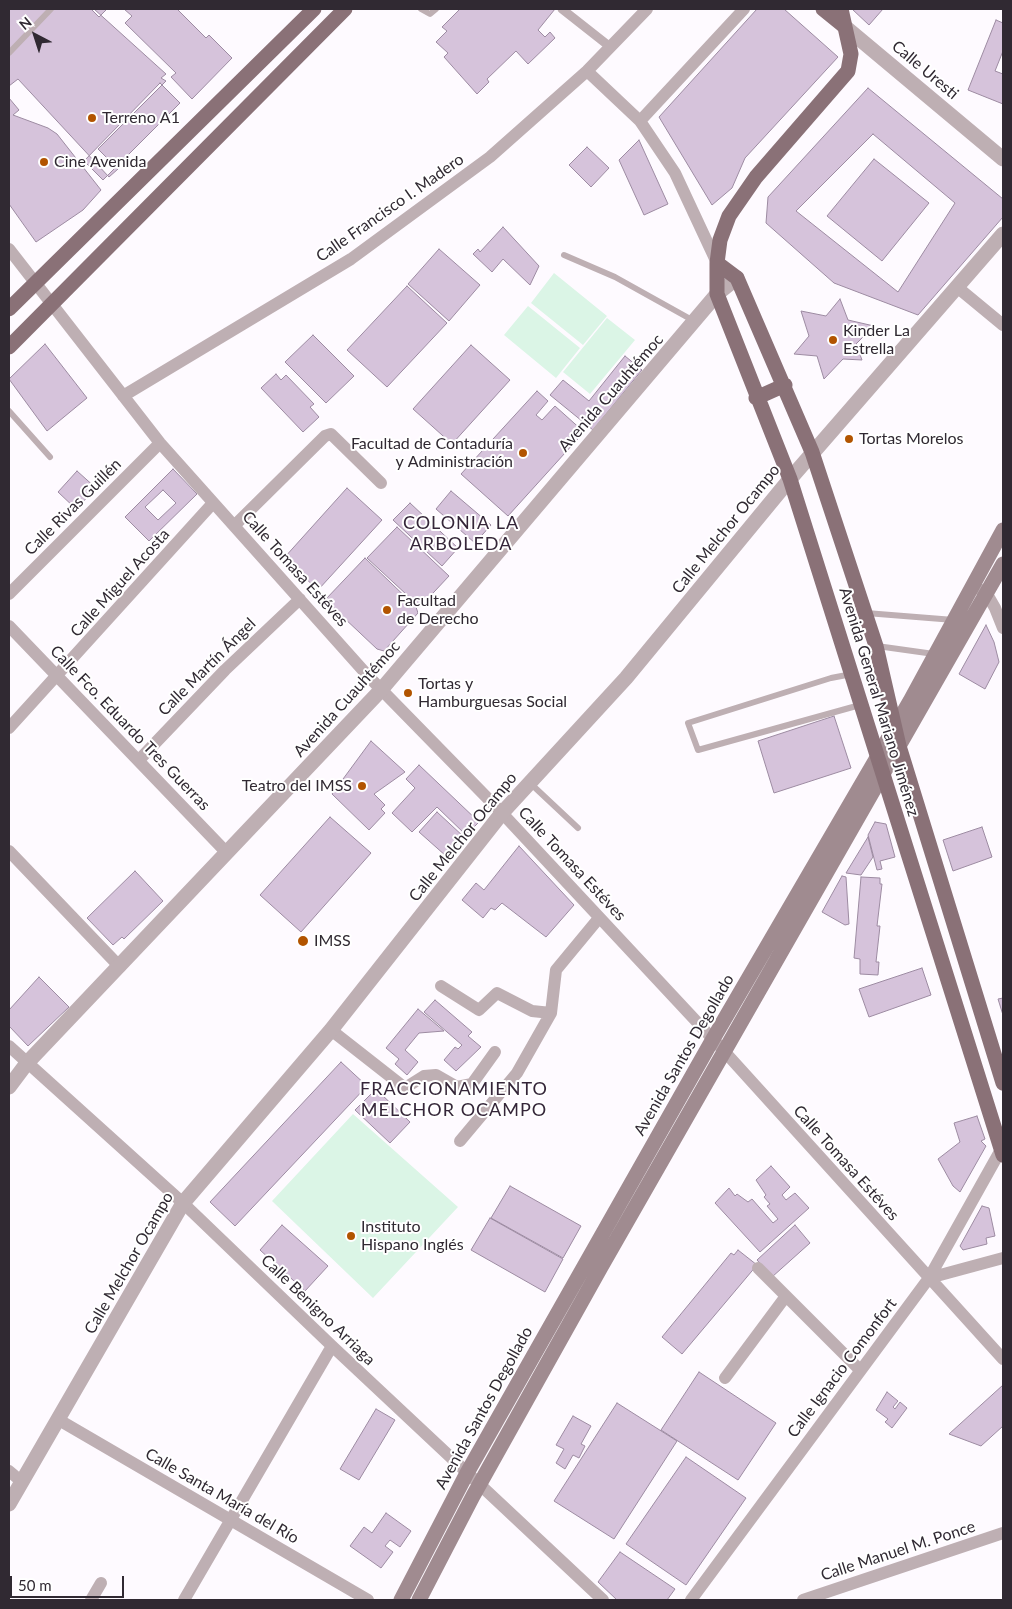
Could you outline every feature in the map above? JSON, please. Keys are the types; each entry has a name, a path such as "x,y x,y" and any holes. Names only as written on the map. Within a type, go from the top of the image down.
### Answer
{"main road":[{"path":"9,309 314,9"},
{"path":"9,347 345,9"},
{"name":"Calle Uresti","path":"823,9 844,26"},
{"path":"717,263 720,240 729,216 756,177 848,71 851,54 841,9"},
{"name":"Avenida General Mariano Jiménez","path":"717,263 737,278 785,385 812,452 876,646 894,726 1003,1083"},
{"name":"Avenida General Mariano Jiménez","path":"717,263 717,294 756,398 790,479 863,704 883,776 1003,1150"},
{"path":"756,398 785,385"},
{"name":"Avenida Santos Degollado","path":"401,1600 467,1473 713,1039 935,654 1003,530"},
{"name":"Avenida Santos Degollado","path":"419,1600 480,1484 724,1051 1003,564"}],"street":[{"path":"562,9 609,46"},
{"name":"Calle Francisco I. Madero","path":"123,396 351,259 490,157 587,71 646,9"},
{"path":"640,121 744,9"},
{"name":"Calle Uresti","path":"844,26 1003,159"},
{"name":"Avenida General Mariano Jiménez","path":"587,71 640,121 675,173 717,263"},
{"name":"Calle Melchor Ocampo","path":"9,1504 183,1203 331,1030 502,813 626,678 812,452 1003,234"},
{"name":"Calle Tomasa Estéves","path":"9,248 34,283 52,302 160,443 213,503 381,690 502,813 713,1039 1003,1359"},
{"name":"Avenida Cuauhtémoc","path":"9,1087 27,1063 381,690 717,294 737,278"},
{"path":"957,287 1003,325"},
{"path":"234,526 325,436 331,434 381,483"},
{"name":"Calle Rivas Guillén","path":"9,594 160,443"},
{"name":"Calle Miguel Acosta","path":"9,728 213,503"},
{"path":"973,584 987,594 1003,628"},
{"name":"Calle Martín Ángel","path":"139,760 225,670 300,599"},
{"name":"Calle Fco. Eduardo Tres Guerras","path":"9,626 227,853"},
{"path":"9,851 120,967"},
{"path":"460,1141 517,1073 552,1013 556,970 599,918"},
{"path":"441,986 479,1010 497,993 532,1011 552,1013"},
{"path":"331,1030 405,1088 424,1076 436,1075 457,1087 472,1084 495,1052"},
{"name":"Calle Benigno Arriaga","path":"9,1046 183,1203 332,1346 603,1600"},
{"name":"Calle Ignacio Comonfort","path":"691,1600 929,1278 1003,1150"},
{"path":"929,1278 1003,1258"},
{"path":"758,1268 860,1370"},
{"path":"725,1378 786,1296"},
{"path":"184,1600 230,1518 332,1346"},
{"name":"Calle Santa María del Río","path":"59,1420 368,1600"},
{"path":"9,1471 22,1482"},
{"name":"Calle Manuel M. Ponce","path":"803,1600 1003,1533"},
{"path":"91,1600 101,1584"}],"lane":[{"path":"9,53 51,9"},
{"path":"421,9 430,14 436,9"},
{"path":"564,255 615,277 695,322"},
{"path":"9,411 50,457"},
{"path":"865,613 954,620"},
{"path":"876,646 935,654"},
{"path":"853,674 831,678 688,723 698,750 863,704"},
{"path":"530,783 578,828"}],"green space":[{"path":"554,273 607,316 583,345 531,303"},
{"path":"528,306 580,348 556,378 504,335"},
{"path":"607,318 635,340 590,394 563,372"},
{"path":"353,1114 458,1207 373,1298 272,1201"}],"building":[{"name":"Terreno A1","path":"9,9 94,9 166,74 161,78 166,81 98,149 118,169 109,177 18,79 9,86"},
{"path":"91,9 107,9 99,17"},
{"path":"124,9 177,9 206,38 209,35 232,58 192,99 171,77 176,73 125,23 132,16"},
{"path":"460,9 555,9 538,30 545,37 550,32 555,38 528,64 516,51 487,79 489,82 477,94 444,57 448,53 436,42 447,31 442,27"},
{"path":"757,9 784,9 838,57 745,158 732,188 712,205 659,117"},
{"path":"852,9 883,9 869,25"},
{"path":"996,20 1003,23 1003,51 995,71 1003,74 1003,104 968,90"},
{"path":"160,83 180,103 103,180 84,161"},
{"path":"868,88 1003,199 1003,217 918,315 834,283 766,223 768,197","holes":["873,134 955,203 898,292 796,211"]},
{"name":"Cine Avenida","path":"9,98 19,110 13,115 48,128 57,134 101,190 83,210 36,242 9,204"},
{"path":"639,140 668,204 644,215 619,160"},
{"path":"587,147 609,168 591,187 569,165"},
{"path":"874,159 929,203 882,261 827,216"},
{"path":"503,227 539,266 530,285 503,259 492,272 473,254 478,249 480,252"},
{"path":"439,249 480,285 449,321 408,284"},
{"path":"407,286 447,323 387,387 347,350"},
{"name":"Kinder La Estrella","path":"840,299 848,320 874,326 856,344 862,360 843,359 824,379 817,356 794,354 809,336 801,311 826,316"},
{"path":"313,335 354,376 326,403 285,362"},
{"path":"45,344 87,398 47,431 9,379"},
{"path":"471,345 510,380 452,444 413,409"},
{"path":"625,356 642,370 593,430 550,395 563,380 589,401"},
{"path":"276,374 281,380 286,375 314,404 310,407 319,417 303,432 261,388"},
{"name":"Facultad de Contaduría y Administración","path":"537,391 548,401 536,415 542,420 555,406 584,432 508,516 461,474"},
{"path":"173,469 197,494 149,541 125,517","holes":["163,490 176,503 158,520 145,507"]},
{"path":"77,471 96,488 76,509 58,492"},
{"path":"347,488 382,520 318,590 284,558"},
{"path":"451,491 491,525 475,543 436,509"},
{"path":"410,503 458,548 442,566 393,520"},
{"path":"397,527 449,576 420,607 367,558"},
{"path":"365,558 416,607 418,613 384,651 377,649 325,600"},
{"path":"986,625 994,642 999,662 985,689 959,674"},
{"path":"834,716 851,768 774,793 758,741"},
{"name":"Teatro del IMSS","path":"371,741 405,772 374,794 385,805 381,809 385,813 369,830 332,794"},
{"path":"419,765 479,822 466,835 437,807 412,832 392,813 415,788 406,779"},
{"path":"437,812 464,837 446,856 419,832"},
{"path":"330,817 371,853 301,932 260,895"},
{"path":"875,822 886,824 895,857 880,861 882,869 877,870 868,835"},
{"path":"982,827 992,857 953,871 943,840"},
{"path":"868,837 873,857 861,875 846,873"},
{"path":"519,846 574,905 546,937 502,903 495,910 491,908 483,918 462,900 476,883 484,890"},
{"path":"135,871 163,901 124,939 122,937 113,945 87,918"},
{"path":"842,876 846,877 849,924 845,925 822,912"},
{"path":"861,877 880,878 880,884 882,884 877,926 880,926 876,962 879,962 878,975 860,974 860,959 854,958"},
{"path":"922,968 931,995 869,1017 859,989"},
{"path":"39,977 69,1007 28,1046 9,1026 9,1010"},
{"path":"1003,998 1003,1015 998,999"},
{"path":"435,1000 472,1032 468,1036 481,1047 456,1071 444,1060 455,1047 458,1049 462,1045 424,1012"},
{"path":"418,1009 444,1031 419,1033 405,1050 418,1062 407,1075 395,1064 399,1059 386,1048"},
{"path":"341,1062 367,1086 235,1226 210,1202"},
{"path":"376,1089 410,1122 390,1143 355,1110"},
{"path":"977,1116 985,1139 981,1141 986,1146 960,1192 953,1186 938,1159 960,1142 954,1123"},
{"path":"771,1166 790,1187 782,1195 786,1200 795,1193 809,1208 760,1252 715,1203 729,1188 735,1196 737,1194 748,1202 752,1199 773,1223 778,1219 767,1206 770,1204 764,1197 766,1195 756,1180"},
{"path":"510,1186 581,1226 563,1258 491,1218"},
{"path":"982,1206 989,1208 995,1236 986,1238 987,1244 963,1250 960,1246"},
{"path":"490,1218 563,1259 545,1292 471,1250"},
{"path":"282,1225 328,1266 305,1291 260,1250"},
{"path":"795,1225 810,1243 772,1277 757,1260"},
{"path":"738,1250 757,1265 682,1354 662,1337 731,1253 734,1255"},
{"path":"699,1372 776,1423 738,1480 661,1430"},
{"path":"1003,1385 1003,1426 981,1446 949,1434"},
{"path":"887,1392 898,1401 893,1407 895,1409 900,1402 907,1408 892,1428 885,1422 888,1419 876,1410"},
{"path":"617,1403 677,1441 614,1539 554,1501"},
{"path":"376,1409 395,1420 359,1480 340,1469"},
{"path":"573,1416 591,1426 581,1444 585,1446 579,1458 573,1455 565,1469 556,1463 564,1449 556,1445"},
{"path":"686,1457 746,1498 686,1585 626,1544"},
{"path":"386,1513 411,1531 400,1547 390,1540 385,1546 393,1552 381,1568 350,1546 364,1527 372,1533"},
{"path":"620,1552 675,1589 667,1600 617,1600 598,1582"}],"place":[{"name":"Terreno A1","path":"92,118"},
{"name":"Cine Avenida","path":"44,162"},
{"name":"Kinder La Estrella","path":"833,340"},
{"name":"Tortas Morelos","path":"849,439"},
{"name":"Facultad de Contaduría y Administración","path":"523,453"},
{"name":"Facultad de Derecho","path":"387,610"},
{"name":"Tortas y Hamburguesas Social","path":"408,693"},
{"name":"Teatro del IMSS","path":"362,786"},
{"name":"IMSS","path":"303,941"},
{"name":"Instituto Hispano Inglés","path":"351,1236"}],"district":[{"name":"COLONIA LA ARBOLEDA","path":"461,533"},
{"name":"FRACCIONAMIENTO MELCHOR OCAMPO","path":"454,1099"}]}
